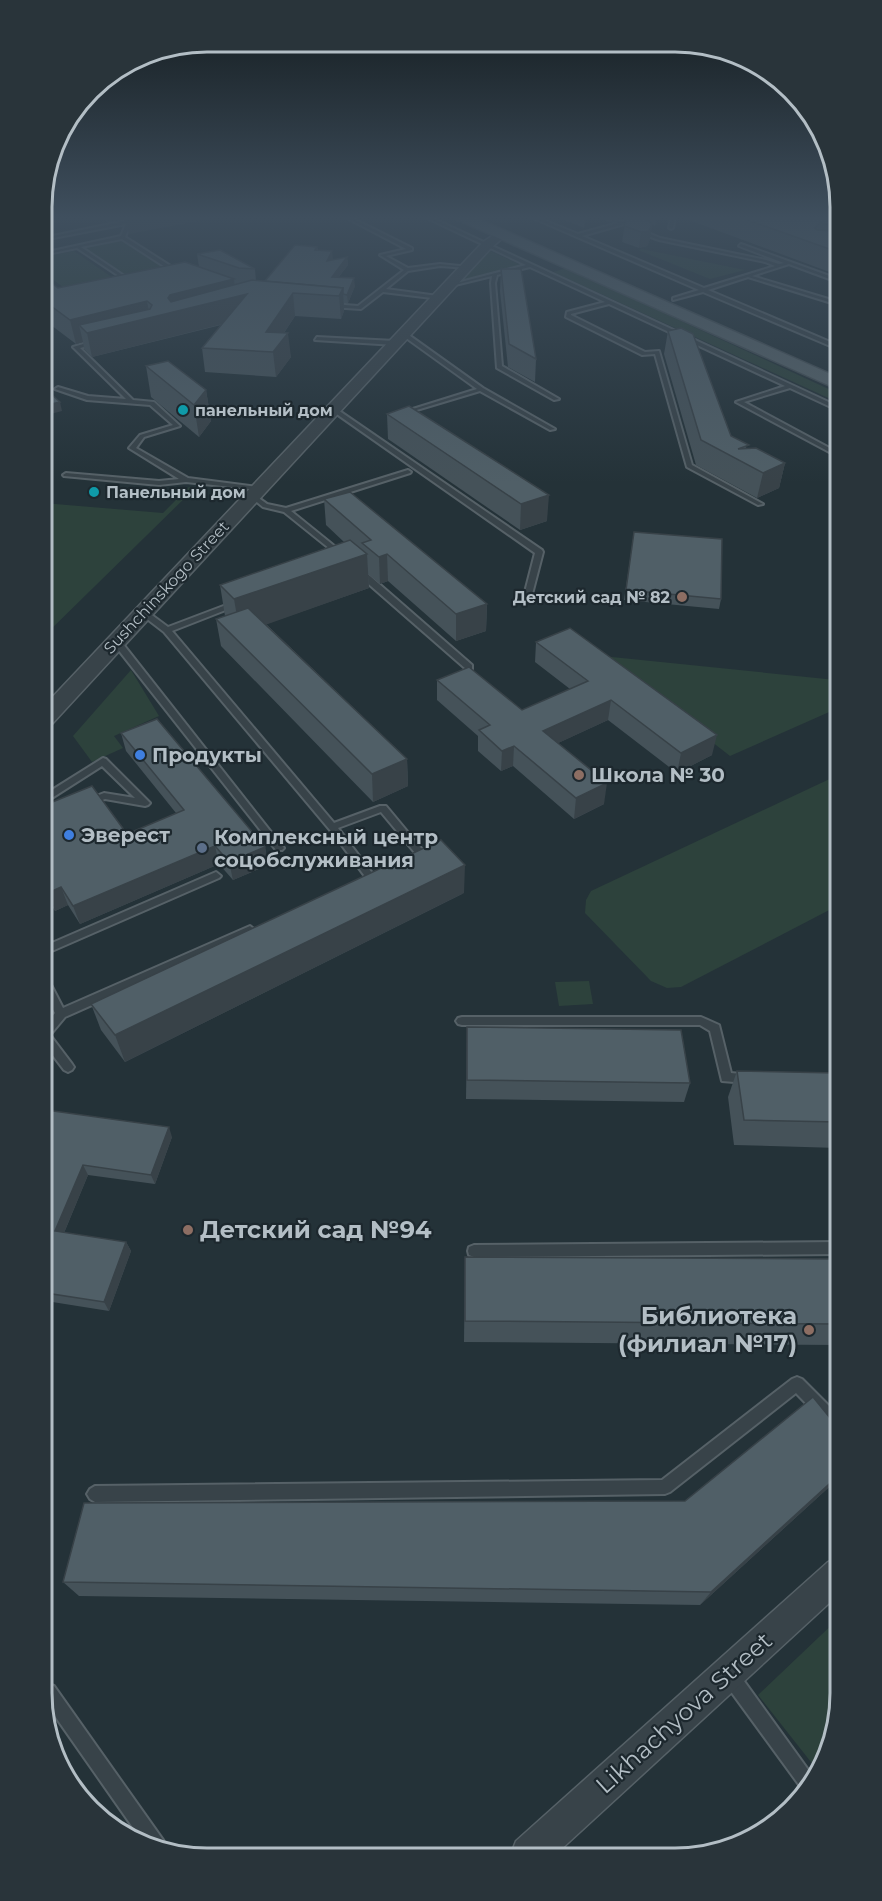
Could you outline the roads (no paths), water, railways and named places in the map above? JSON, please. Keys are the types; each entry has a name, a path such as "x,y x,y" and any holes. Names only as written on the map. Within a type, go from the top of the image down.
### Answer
{"main road":[{"path":"668,306 830,381"},
{"path":"690,306 830,368"}],"street":[{"name":"Sushchinskogo Street","path":"53,709 431,306"},
{"name":"Likhachyova Street","path":"536,1848 829,1582"}],"lane":[{"path":"326,306 359,308 362,306"},
{"path":"495,306 499,367 556,399"},
{"path":"596,306 569,313 568,316 644,354 666,350"},
{"path":"618,306 830,405"},
{"path":"742,306 830,344"},
{"path":"109,339 76,347 130,401"},
{"path":"317,339 400,339 552,429"},
{"path":"686,346 699,343"},
{"path":"657,352 689,466 760,504"},
{"path":"791,386 739,402 830,450"},
{"path":"58,389 87,398 152,404 177,426 142,435 132,448 186,480"},
{"path":"391,418 481,389"},
{"path":"333,409 539,552 528,596"},
{"path":"66,475 159,483 186,480 254,492 265,506 286,510 408,472"},
{"path":"286,510 343,557"},
{"path":"351,564 469,667"},
{"path":"167,630 245,602"},
{"path":"142,612 167,630 332,826 370,877"},
{"path":"116,641 279,848"},
{"path":"53,794 103,760 145,803 104,796 84,804"},
{"path":"332,826 383,808 422,855 401,864"},
{"path":"53,947 216,876"},
{"path":"53,1024 61,1014 263,924"},
{"path":"53,999 61,1014"},
{"path":"462,1021 701,1021 715,1029 726,1078 758,1078"},
{"path":"53,1045 68,1067"},
{"path":"474,1251 829,1248"},
{"path":"95,1494 665,1486 797,1384 829,1417"},
{"path":"729,1673 803,1778"},
{"path":"53,1700 151,1837"}],"place":[{"name":"панельный дом","path":"183,410"},
{"name":"Панельный дом","path":"94,492"},
{"name":"Детский сад № 82","path":"682,597"},
{"name":"Продукты","path":"140,755"},
{"name":"Школа № 30","path":"579,775"},
{"name":"Эверест","path":"69,835"},
{"name":"Комплексный центр соцобслуживания","path":"202,848"},
{"name":"Детский сад №94","path":"188,1230"},
{"name":"Библиотека (филиал №17)","path":"809,1330"}]}
